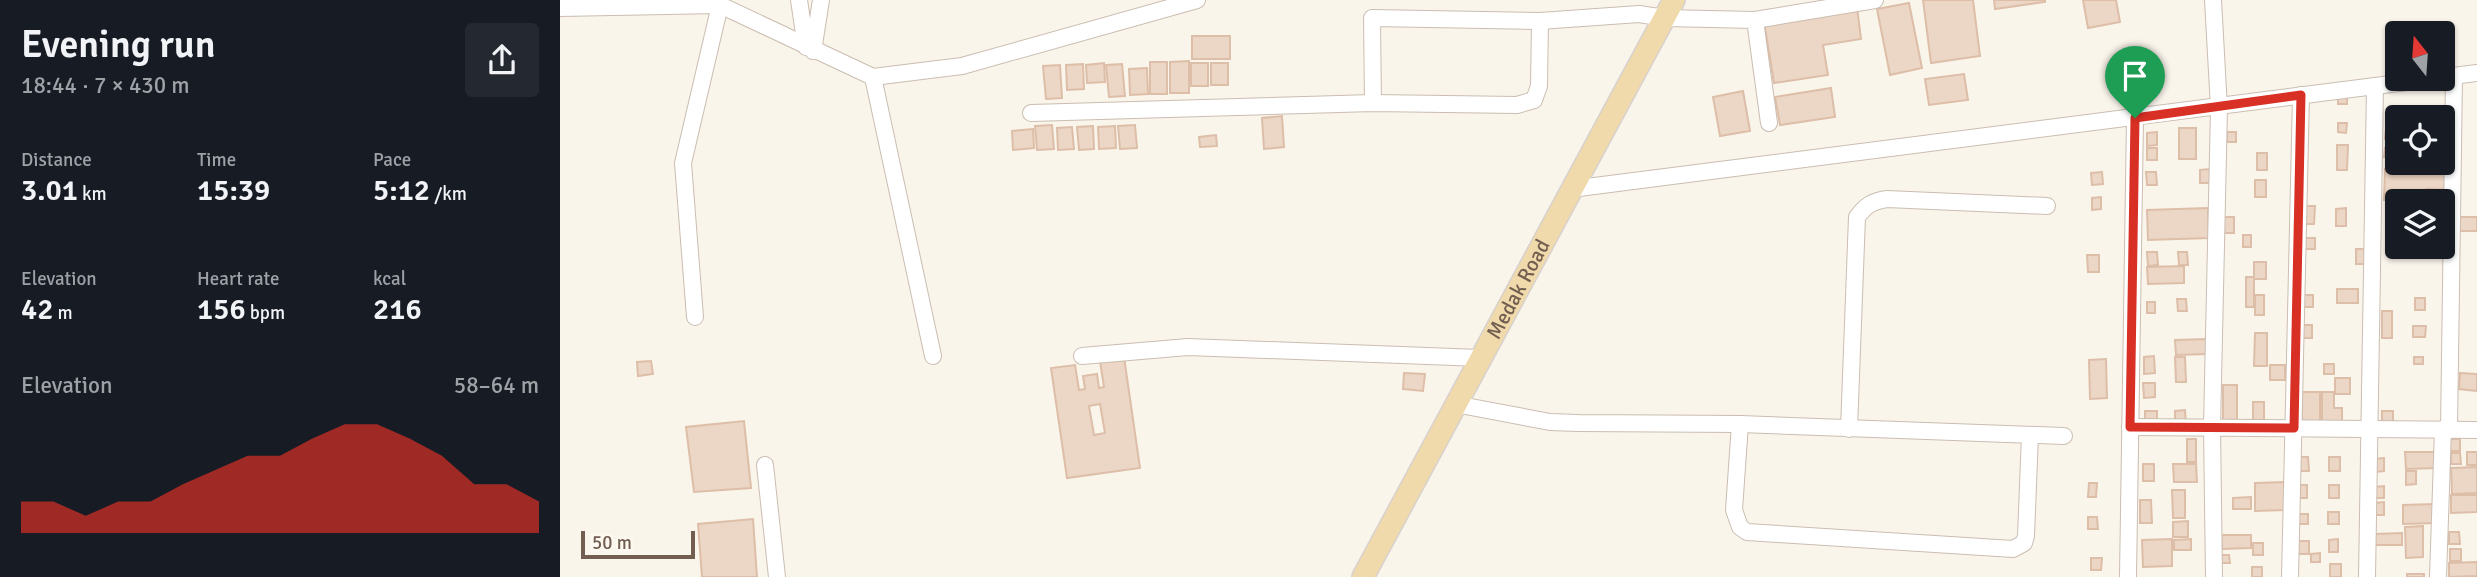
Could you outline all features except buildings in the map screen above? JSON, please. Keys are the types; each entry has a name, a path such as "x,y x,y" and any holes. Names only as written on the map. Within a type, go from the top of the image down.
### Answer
{"main road":[{"name":"Medak Road","path":"1363,577 1670,9"}],"street":[{"path":"799,0 810,49"},
{"path":"810,49 821,0"},
{"path":"560,8 632,3 720,5 873,77 962,66 1197,0"},
{"path":"1373,103 1372,18 1540,21 1639,14 1670,9 1755,20 1875,0"},
{"path":"2213,0 2219,108 2212,427 2214,577"},
{"path":"695,317 683,163 720,5"},
{"path":"1755,20 1769,122"},
{"path":"1031,113 1373,103 1517,105 1534,100 1539,86 1540,21"},
{"path":"2455,76 2477,73"},
{"path":"873,77 933,356"},
{"path":"1571,189 2385,85"},
{"path":"2367,577 2375,86"},
{"path":"2438,577 2446,429 2448,91"},
{"path":"2290,577 2301,95"},
{"path":"2128,577 2135,118"},
{"path":"1849,429 1857,217 1864,207 1874,201 1887,199 2047,206"},
{"path":"1083,356 1188,347 1327,350 1480,359"},
{"path":"1455,404 1550,422 1740,424 2064,436"},
{"path":"1740,424 1734,510 1740,527 1747,532 2013,549 2024,543 2026,536 2030,435"},
{"path":"2130,427 2477,430"},
{"path":"765,465 777,577"}],"route":[{"path":"2301,95 2294,428 2130,427 2135,118 2301,95"}]}
